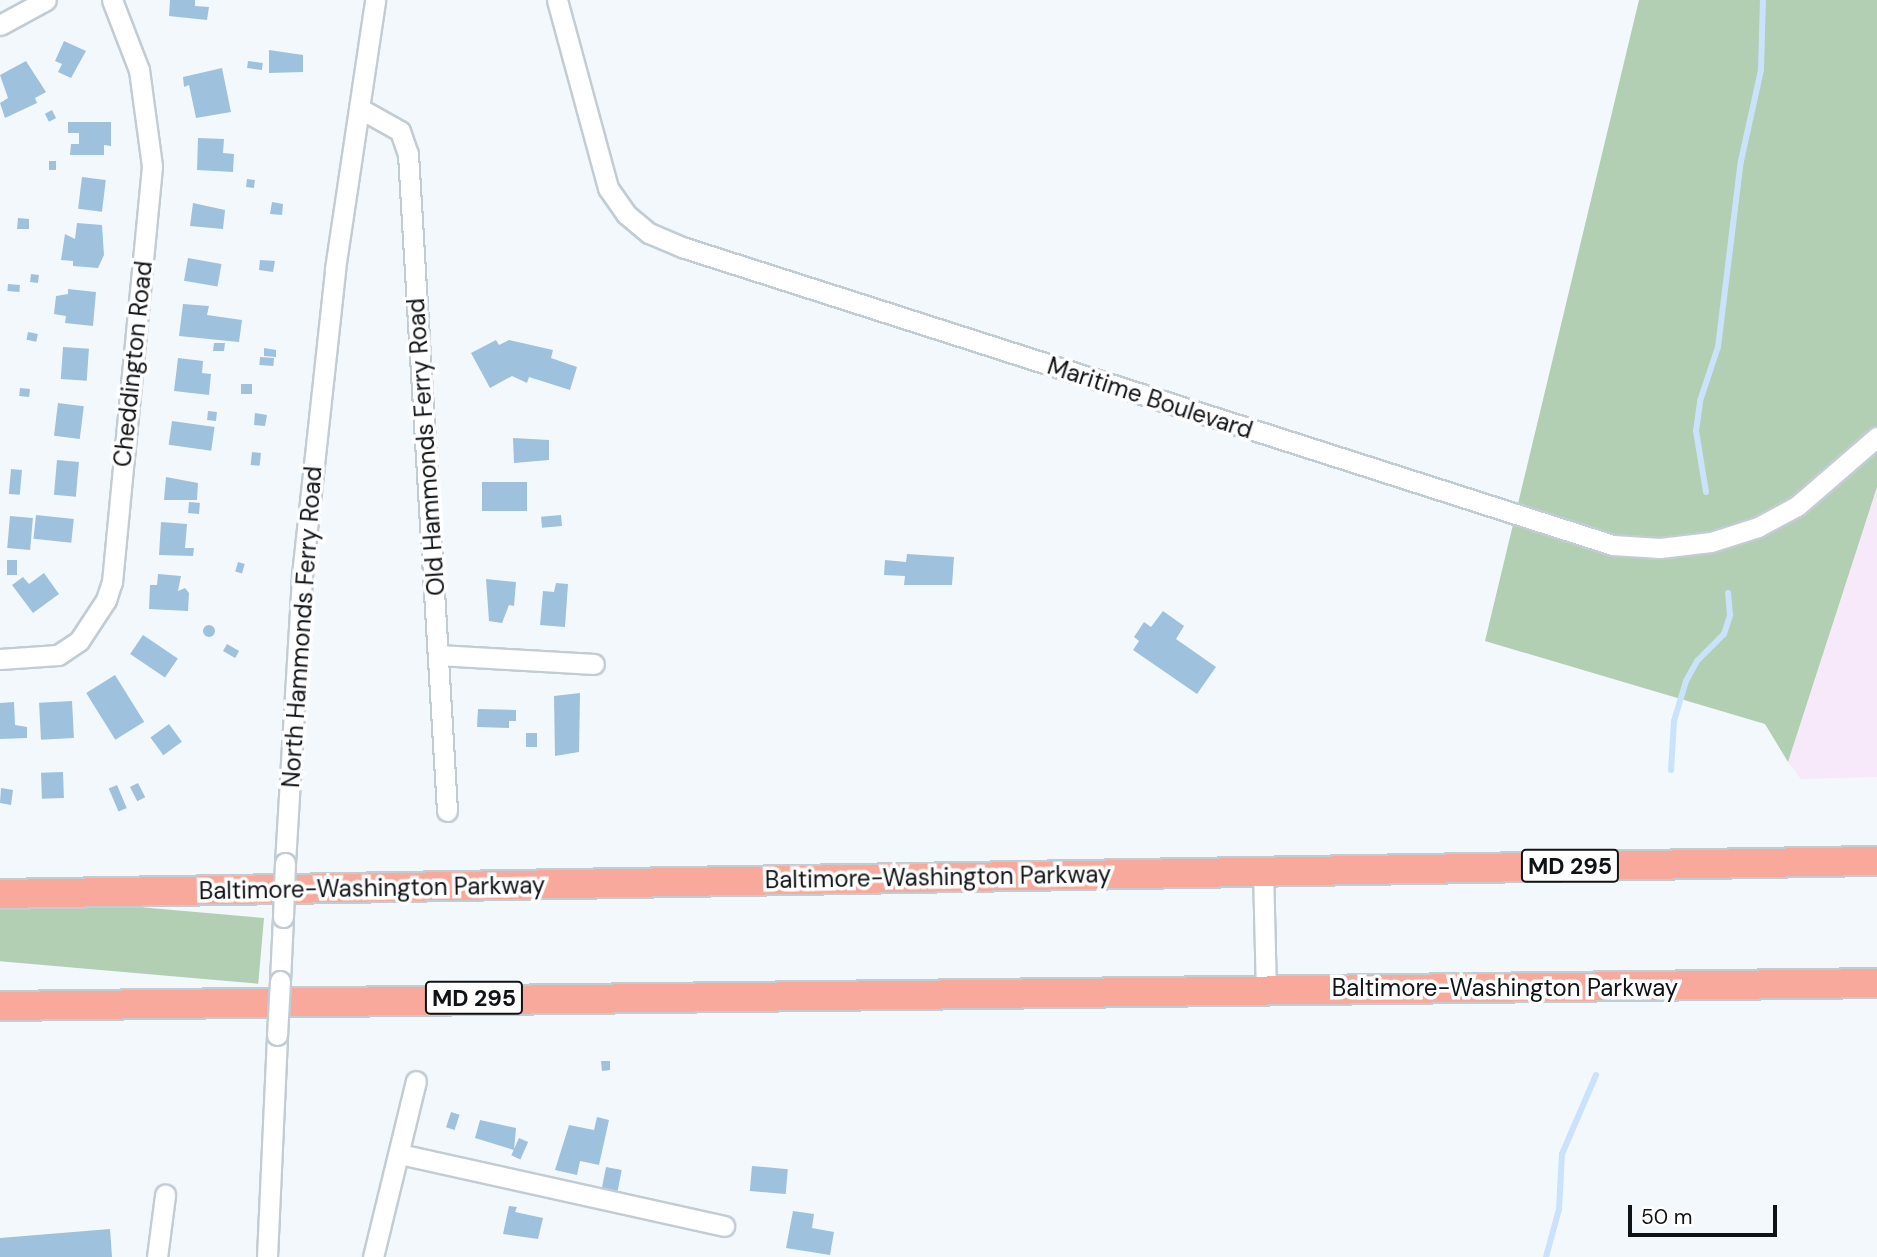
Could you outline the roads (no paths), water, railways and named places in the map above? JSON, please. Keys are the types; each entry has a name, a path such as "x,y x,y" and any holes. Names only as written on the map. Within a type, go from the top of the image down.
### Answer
{"highway":[{"name":"Baltimore-Washington Parkway","path":"0,894 1877,861"},
{"name":"Baltimore-Washington Parkway","path":"0,1006 1877,983"}],"street":[{"path":"0,25 46,0"},
{"name":"Cheddington Road","path":"0,659 58,655 79,642 112,582 152,166 139,70 112,0"},
{"name":"North Hammonds Ferry Road","path":"267,1257 285,863 302,575 335,269 375,0"},
{"name":"Maritime Boulevard","path":"557,0 608,188 626,214 649,233 685,248 1613,545 1660,548 1711,542 1758,527 1797,506 1877,437"},
{"name":"Old Hammonds Ferry Road","path":"359,108 400,131 408,154 447,811"},
{"path":"439,655 594,664"},
{"path":"1263,870 1266,990"},
{"path":"373,1257 416,1081"},
{"path":"400,1154 724,1226"},
{"path":"157,1257 165,1195"}],"waterway":[{"path":"1706,492 1696,431 1700,401 1718,347 1741,161 1761,70 1763,0"},
{"path":"1671,770 1674,721 1686,681 1697,661 1724,634 1730,615 1728,593"},
{"path":"1546,1257 1559,1209 1562,1154 1596,1075"}]}
